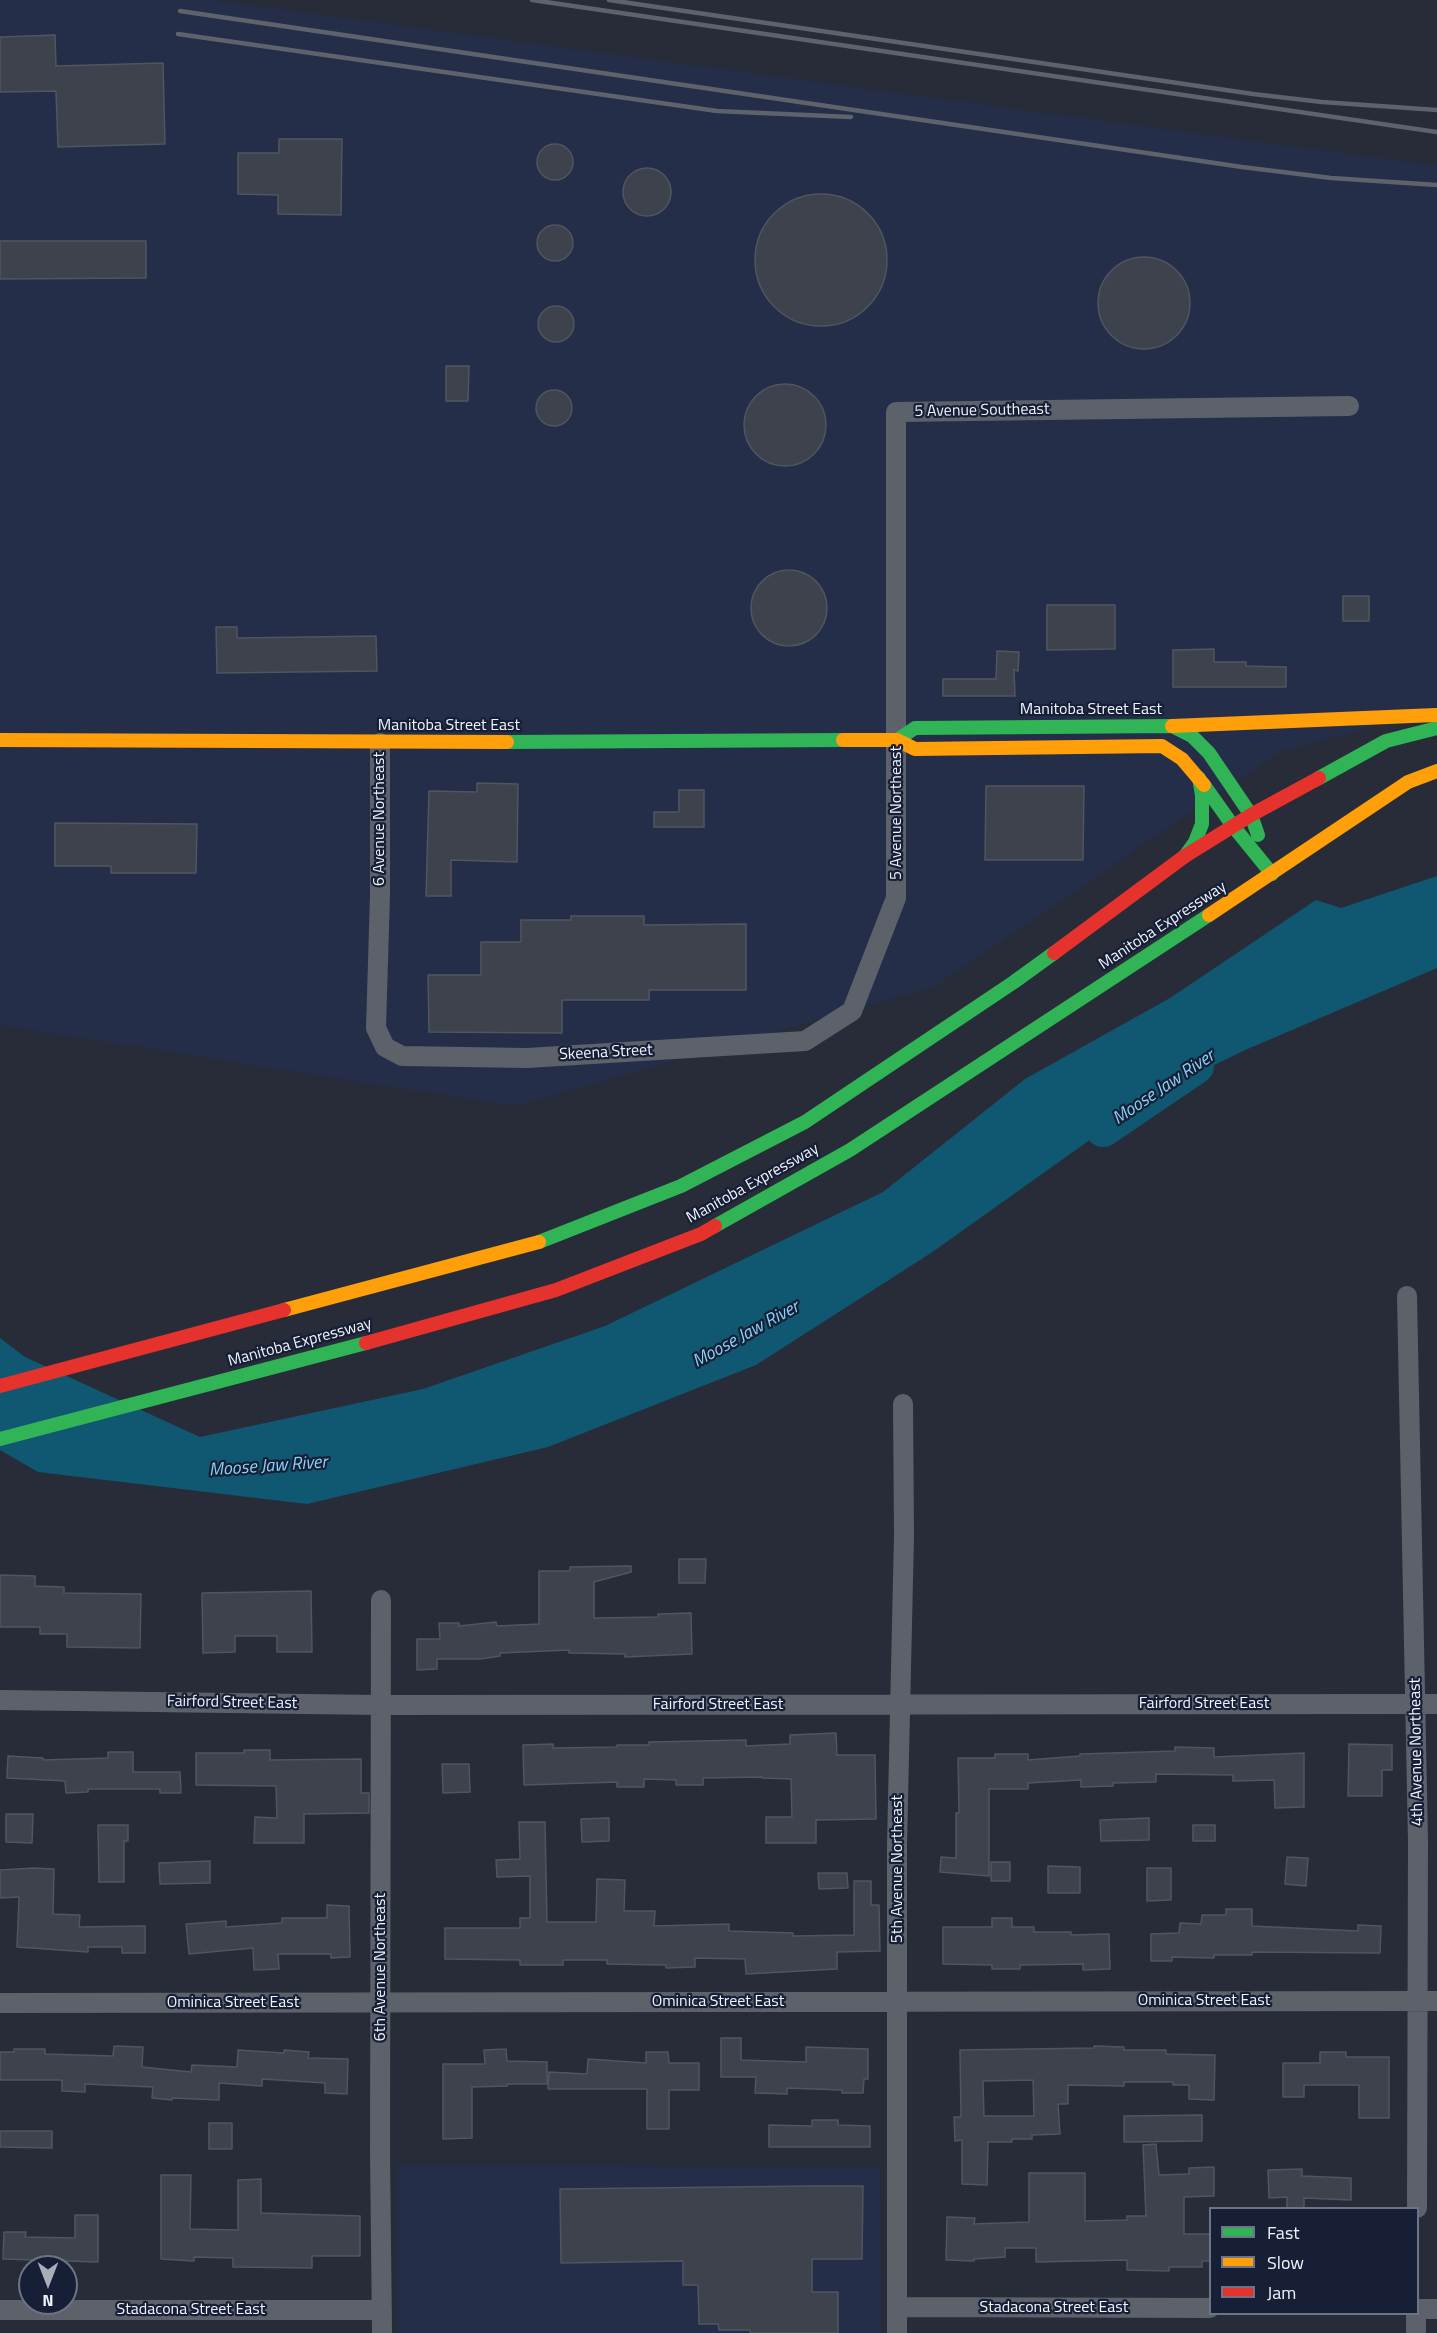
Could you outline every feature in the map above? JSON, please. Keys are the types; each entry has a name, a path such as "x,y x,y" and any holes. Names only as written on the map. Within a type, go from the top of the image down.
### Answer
{"main road":[{"path":"1172,726 1437,715"},
{"name":"Manitoba Street East","path":"0,740 380,743 898,734 915,728 1172,726 1192,736 1209,753 1251,815 1272,874"},
{"name":"Manitoba Expressway","path":"0,1386 547,1240 681,1186 805,1122 1014,982 1185,856 1251,815 1386,741 1437,728"},
{"name":"Manitoba Street East","path":"898,734 915,749 1162,746 1182,759 1199,778 1233,826 1272,874"},
{"name":"Manitoba Expressway","path":"0,1439 556,1290 701,1234 850,1150 1272,874 1408,782 1437,771"},
{"path":"1185,856 1195,842 1202,824 1202,795 1199,778"}],"street":[{"name":"5 Avenue Southeast","path":"898,734 896,412 1349,406"},
{"name":"5 Avenue Northeast","path":"896,897 898,734"},
{"name":"6 Avenue Northeast","path":"380,743 380,895"},
{"name":"Skeena Street","path":"380,895 376,1028 385,1047 402,1056 527,1058 805,1041 852,1011 896,897"},
{"name":"4th Avenue Northeast","path":"1407,1296 1418,1841 1417,2207"},
{"name":"5th Avenue Northeast","path":"897,2333 897,1845 904,1535 903,1404"},
{"name":"6th Avenue Northeast","path":"381,1600 382,2333"},
{"name":"Fairford Street East","path":"0,1700 381,1705 1437,1704"},
{"name":"Ominica Street East","path":"0,2003 1437,2001"},
{"name":"Stadacona Street East","path":"897,2307 1209,2308"},
{"path":"1419,2311 1437,2309"},
{"name":"Stadacona Street East","path":"0,2310 382,2310"},
{"path":"1416,2333 1417,2315"}],"shaded area":[{"path":"0,0 211,0 1437,166 1437,709 1279,752 936,986 515,1106 0,1025"},
{"path":"397,2165 880,2168 881,2333 397,2333"}],"water":[{"path":"1437,876 1437,968 1243,1051 1153,1095 931,1253 756,1365 548,1447 307,1504 38,1472 0,1450 0,1338 25,1357 200,1437 423,1389 605,1326 883,1192 1025,1079 1170,998 1316,900 1341,908"}],"building":[{"path":"55,35 56,66 163,63 165,144 58,147 56,91 0,92 0,37"},
{"path":"279,139 342,139 341,215 278,214 278,195 238,194 238,153 279,153"},
{"path":"555,144 568,149 573,162 568,175 555,180 542,175 537,162 542,149"},
{"path":"642,168 652,168 664,175 671,187 671,197 664,209 652,216 642,216 627,205 623,197 623,187 634,172"},
{"path":"821,194 846,199 867,214 882,235 887,260 882,285 867,306 846,321 821,326 796,321 775,306 760,285 755,260 760,235 775,214 796,199"},
{"path":"555,225 568,230 573,243 568,256 555,261 542,256 537,243 542,230"},
{"path":"0,241 146,241 146,278 0,279"},
{"path":"1144,257 1162,260 1177,270 1187,285 1190,303 1187,321 1177,336 1162,346 1144,349 1126,346 1111,336 1101,321 1098,303 1101,285 1111,270 1126,260"},
{"path":"556,306 569,311 574,324 569,337 556,342 543,337 538,324 543,311"},
{"path":"446,366 469,366 468,401 446,401"},
{"path":"785,384 801,387 814,396 823,409 826,425 823,441 814,454 801,463 785,466 769,463 756,454 747,441 744,425 747,409 756,396 769,387"},
{"path":"554,390 567,395 572,408 567,421 554,426 541,421 536,408 541,395"},
{"path":"789,570 804,573 816,581 824,593 827,608 824,623 816,635 804,643 789,646 774,643 762,635 754,623 751,608 754,593 762,581 774,573"},
{"path":"1343,596 1369,596 1369,621 1343,621"},
{"path":"1047,605 1115,605 1115,649 1047,650"},
{"path":"216,627 237,627 237,638 376,636 377,671 217,673"},
{"path":"1214,649 1214,662 1246,662 1246,666 1286,667 1286,687 1173,687 1173,650"},
{"path":"997,651 1019,652 1018,671 1014,670 1015,696 943,696 943,679 996,679"},
{"path":"477,783 518,784 517,862 451,860 451,896 426,896 429,791 477,792"},
{"path":"986,786 1084,786 1083,860 985,860"},
{"path":"679,790 704,790 704,827 654,827 654,812 679,812"},
{"path":"55,823 197,824 196,873 111,873 111,866 55,866"},
{"path":"571,916 644,916 644,925 746,924 746,990 649,990 649,1000 562,1000 562,1033 429,1032 428,975 481,975 481,942 521,942 521,920 571,920"},
{"path":"679,1559 706,1559 705,1583 679,1583"},
{"path":"631,1566 631,1572 594,1582 594,1618 658,1617 658,1614 691,1613 692,1654 625,1657 625,1654 569,1653 569,1650 500,1653 500,1656 480,1659 437,1659 437,1669 417,1670 417,1639 440,1639 439,1623 459,1623 459,1626 496,1622 497,1626 539,1624 539,1571 570,1571 570,1567"},
{"path":"0,1575 35,1576 35,1586 64,1587 64,1593 141,1594 140,1648 67,1647 67,1634 40,1634 40,1627 0,1627"},
{"path":"311,1591 312,1652 277,1652 277,1636 235,1636 235,1652 203,1653 202,1593"},
{"path":"836,1733 837,1755 875,1755 876,1819 816,1820 816,1843 766,1843 766,1817 792,1817 791,1779 703,1778 703,1785 676,1785 676,1780 644,1779 644,1787 617,1787 617,1782 524,1785 523,1745 553,1744 553,1748 617,1747 617,1745 649,1745 649,1742 746,1740 746,1746 790,1744 790,1735"},
{"path":"1349,1744 1392,1745 1392,1770 1382,1770 1382,1796 1348,1796"},
{"path":"1175,1747 1214,1748 1214,1757 1304,1753 1304,1807 1275,1808 1274,1780 1233,1781 1233,1775 1156,1774 1156,1782 1113,1783 1113,1786 1081,1787 1081,1780 1028,1783 1028,1789 989,1789 989,1876 940,1872 941,1857 956,1858 956,1813 959,1813 958,1758 995,1758 995,1754 1028,1754 1028,1760 1080,1756 1080,1754 1175,1751"},
{"path":"244,1750 270,1750 270,1760 361,1759 361,1793 369,1793 369,1813 304,1814 304,1843 254,1843 255,1817 277,1818 276,1786 196,1785 196,1753 244,1753"},
{"path":"108,1752 133,1752 133,1772 180,1772 181,1793 160,1793 160,1789 88,1789 88,1792 66,1793 65,1781 7,1778 8,1756 43,1758 43,1760 108,1758"},
{"path":"442,1764 469,1764 470,1792 443,1793"},
{"path":"6,1814 33,1814 32,1843 6,1842"},
{"path":"609,1818 609,1841 582,1842 581,1819"},
{"path":"1149,1818 1149,1840 1101,1841 1100,1820"},
{"path":"519,1822 545,1822 547,1922 596,1922 597,1879 625,1880 624,1911 655,1911 654,1926 729,1924 729,1931 793,1933 793,1936 854,1935 854,1881 871,1881 871,1905 879,1905 880,1951 837,1952 837,1969 746,1974 745,1959 695,1958 695,1967 666,1968 666,1965 607,1964 607,1960 563,1960 563,1965 520,1965 520,1960 445,1959 445,1928 520,1928 520,1918 530,1918 530,1876 497,1877 496,1860 520,1859"},
{"path":"98,1825 128,1825 128,1841 124,1841 124,1882 99,1882"},
{"path":"1193,1825 1215,1825 1215,1841 1193,1841"},
{"path":"1287,1857 1308,1858 1306,1886 1285,1884"},
{"path":"210,1861 210,1883 160,1884 159,1863"},
{"path":"991,1862 1010,1862 1010,1881 991,1881"},
{"path":"1048,1866 1080,1867 1080,1893 1048,1893"},
{"path":"1147,1868 1171,1868 1171,1900 1147,1901"},
{"path":"54,1869 53,1914 80,1915 79,1927 145,1926 145,1953 122,1953 122,1947 88,1947 88,1952 17,1947 19,1897 0,1898 0,1870"},
{"path":"818,1873 847,1873 848,1888 819,1889"},
{"path":"327,1905 349,1906 350,1957 331,1958 331,1954 278,1954 279,1969 254,1970 253,1948 189,1954 186,1924 226,1921 226,1927 282,1923 282,1918 327,1918"},
{"path":"1226,1909 1252,1909 1252,1926 1358,1931 1358,1925 1381,1926 1380,1953 1252,1952 1252,1955 1214,1955 1214,1958 1172,1957 1172,1961 1151,1961 1151,1934 1179,1933 1180,1923 1201,1924 1202,1915 1226,1915"},
{"path":"992,1918 1012,1918 1012,1927 1034,1927 1034,1932 1071,1932 1071,1935 1109,1934 1110,1969 1083,1970 1083,1964 1020,1965 1020,1969 992,1969 992,1965 943,1964 943,1927 992,1927"},
{"path":"721,2038 741,2038 741,2060 806,2062 806,2047 868,2049 868,2079 864,2079 863,2093 787,2088 787,2094 755,2093 756,2077 721,2077"},
{"path":"114,2046 143,2047 142,2067 191,2072 192,2065 237,2067 238,2050 309,2052 308,2058 348,2059 347,2094 325,2093 325,2083 262,2079 262,2086 219,2083 219,2100 172,2098 172,2100 152,2098 153,2087 85,2084 85,2092 62,2091 62,2080 0,2080 0,2052 14,2052 14,2049 45,2049 45,2054 113,2056"},
{"path":"1094,2046 1124,2047 1124,2050 1166,2050 1166,2054 1215,2055 1214,2100 1189,2099 1189,2085 1173,2085 1173,2082 1124,2082 1124,2086 1068,2085 1068,2104 1058,2104 1060,2134 1032,2135 1032,2139 1012,2139 1012,2142 988,2142 987,2185 962,2184 962,2140 955,2141 954,2117 961,2117 960,2050 1094,2048","holes":["1033,2080 1034,2116 984,2116 983,2081"]},
{"path":"506,2049 507,2061 547,2062 547,2084 472,2087 472,2138 443,2139 443,2064 485,2064 484,2050"},
{"path":"646,2052 668,2052 669,2063 699,2063 699,2090 669,2090 669,2129 647,2129 647,2089 548,2089 549,2072 587,2074 588,2059 646,2063"},
{"path":"1320,2052 1346,2052 1346,2057 1389,2057 1389,2118 1359,2118 1359,2085 1304,2085 1304,2097 1283,2097 1283,2063 1320,2063"},
{"path":"1202,2115 1202,2141 1124,2142 1124,2116"},
{"path":"812,2120 838,2120 838,2125 870,2126 870,2147 769,2147 769,2125 812,2126"},
{"path":"209,2123 232,2123 232,2149 209,2149"},
{"path":"0,2131 52,2131 52,2148 0,2147"},
{"path":"1156,2144 1159,2175 1189,2174 1189,2168 1214,2167 1214,2196 1184,2197 1184,2234 1209,2234 1209,2261 1202,2261 1202,2267 1169,2267 1169,2271 1127,2270 1127,2260 1036,2262 1036,2248 1005,2248 1005,2257 974,2259 974,2261 946,2260 947,2217 975,2218 974,2224 1029,2222 1029,2173 1085,2173 1085,2221 1127,2220 1127,2216 1146,2216 1143,2145"},
{"path":"1302,2169 1302,2176 1351,2178 1351,2200 1304,2198 1304,2207 1287,2207 1287,2197 1269,2198 1268,2170"},
{"path":"161,2175 191,2175 190,2229 238,2230 238,2180 261,2179 261,2213 360,2216 360,2256 312,2256 312,2268 233,2267 233,2258 194,2257 194,2261 161,2259"},
{"path":"863,2186 862,2259 812,2259 812,2292 838,2292 838,2333 750,2333 750,2330 719,2330 718,2324 699,2324 698,2285 683,2285 683,2261 561,2263 560,2189"},
{"path":"75,2215 98,2215 98,2262 78,2261 78,2255 18,2255 18,2259 3,2259 4,2232 26,2232 25,2237 75,2238"}],"waterway":[{"name":"Moose Jaw River","path":"1103,1129 1196,1066"}],"railway":[{"path":"532,0 1437,132"},
{"path":"609,0 1253,94 1322,102 1437,110"},
{"path":"180,11 1242,167 1331,178 1437,185"},
{"path":"178,34 717,111 851,117"}],"traffic: fast":[{"path":"897,740 915,728 1172,726 1192,736 1209,753 1251,815 1258,835"},
{"path":"1319,778 1386,741 1437,728"},
{"path":"507,742 843,740"},
{"path":"1185,856 1195,842 1202,824 1202,795 1199,778"},
{"path":"1204,785 1233,826 1272,874"},
{"path":"715,1226 850,1150 1209,915"},
{"path":"539,1242 681,1186 805,1122 1054,953"},
{"path":"0,1439 366,1343"}],"traffic: slow":[{"path":"1172,726 1436,715"},
{"path":"0,740 507,742"},
{"path":"843,740 897,740 915,749 1162,746 1182,759 1204,785"},
{"path":"1209,915 1408,782 1437,771"},
{"path":"284,1310 539,1242"}],"traffic: jam":[{"path":"1054,953 1185,856 1251,815 1319,778"},
{"path":"366,1343 556,1290 701,1234 715,1226"},
{"path":"0,1386 284,1310"}]}
